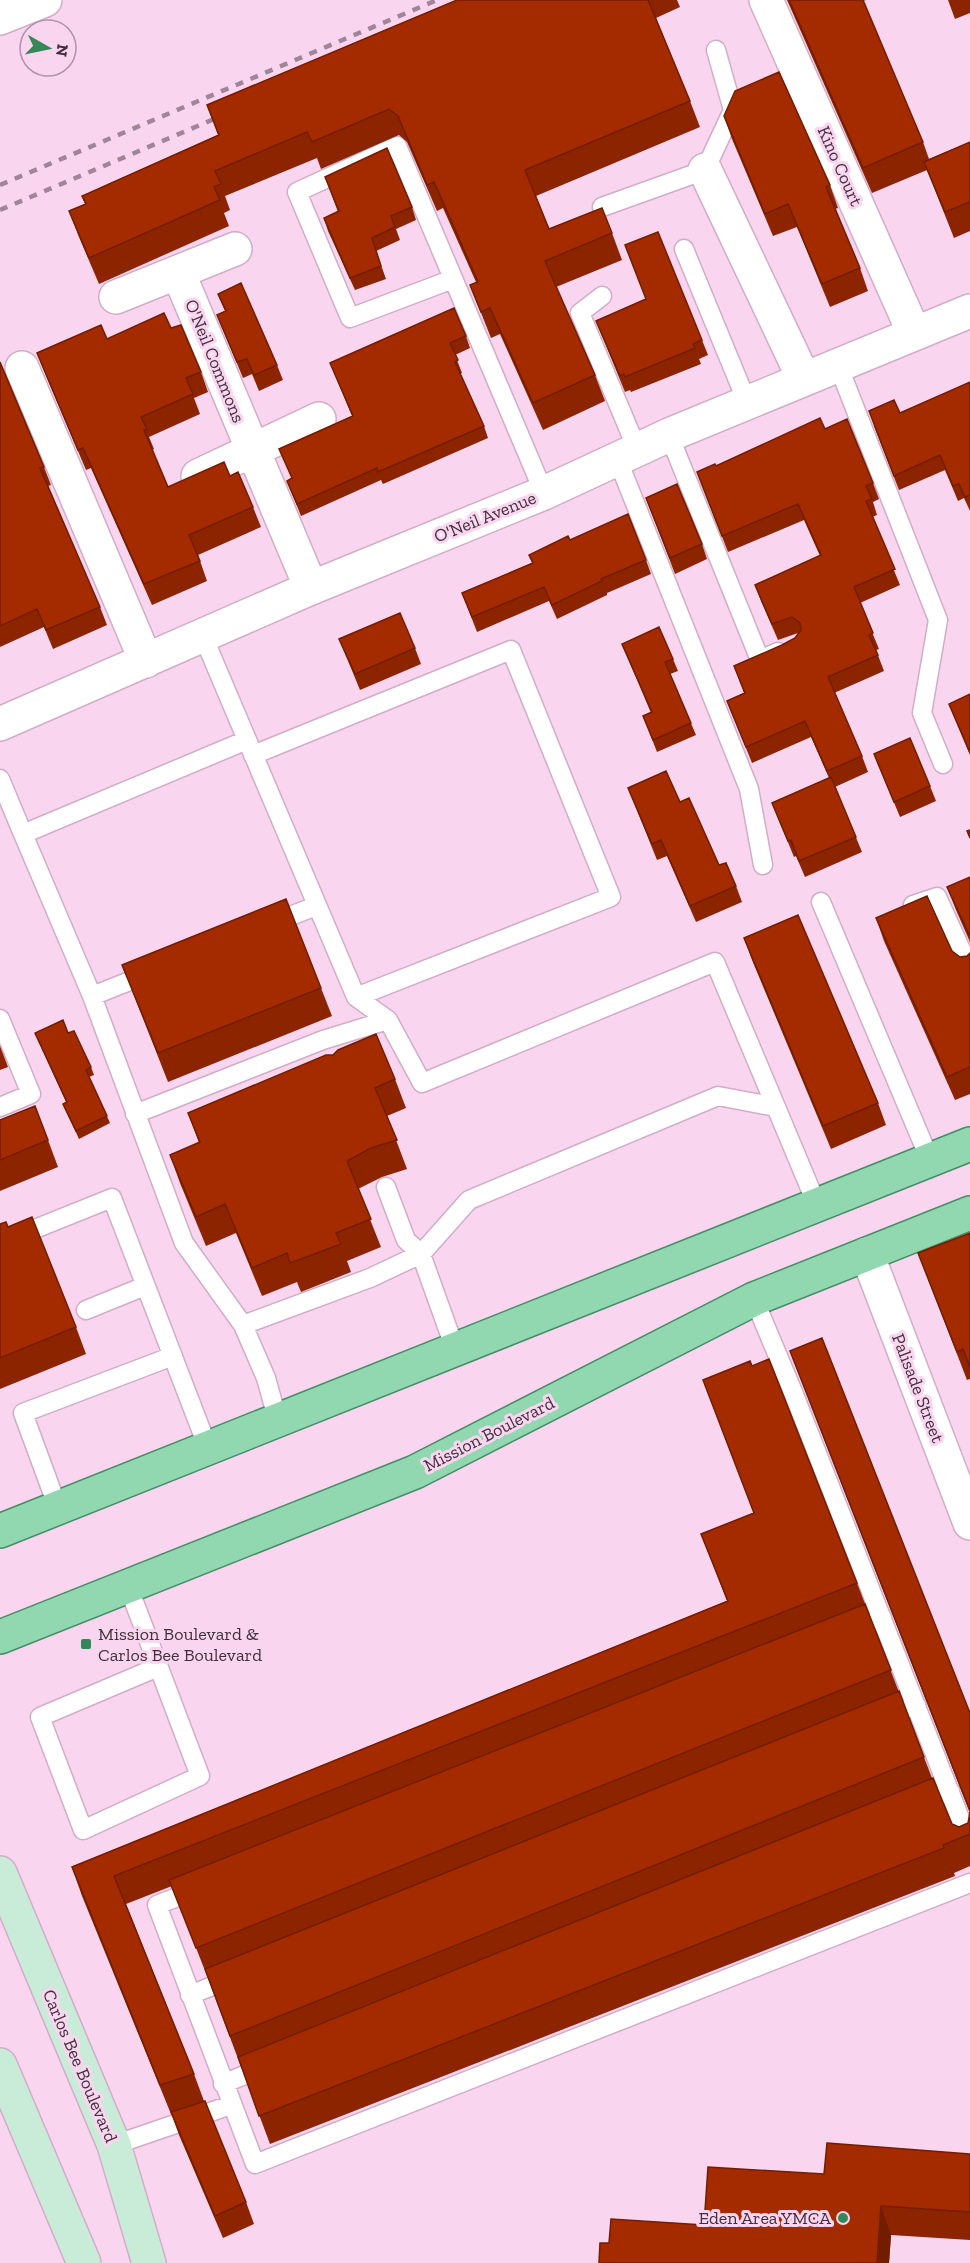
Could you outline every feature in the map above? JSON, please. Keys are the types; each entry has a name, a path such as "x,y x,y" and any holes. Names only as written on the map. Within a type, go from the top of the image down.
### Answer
{"main road":[{"path":"0,1531 970,1144"},
{"name":"Mission Boulevard","path":"0,1637 415,1472 754,1299 970,1213"},
{"name":"Carlos Bee Boulevard","path":"0,1873 114,2145 149,2263"},
{"path":"3,2080 84,2263"}],"street":[{"path":"0,18 45,0"},
{"name":"Kino Court","path":"766,0 914,333"},
{"path":"705,170 804,379"},
{"path":"116,297 235,249"},
{"name":"O'Neil Commons","path":"178,272 311,588"},
{"name":"O'Neil Avenue","path":"0,724 311,588 544,492 669,435 970,311"},
{"path":"22,368 146,661"},
{"path":"198,476 319,420"},
{"name":"Palisade Street","path":"867,1254 967,1508"}],"lane":[{"path":"602,207 705,170 733,110 716,50"},
{"path":"453,279 350,318 297,192 397,146 544,492"},
{"path":"684,249 747,402"},
{"path":"602,296 580,313 627,454 748,789 763,865"},
{"path":"838,365 938,620 922,713 943,764"},
{"path":"669,435 760,660 796,644"},
{"path":"203,636 356,996 388,1020 422,1083 715,962 817,1205"},
{"path":"22,834 511,650 611,897 356,996"},
{"path":"0,779 92,996 184,1244 243,1325 266,1378 278,1421"},
{"path":"913,905 938,897 970,969"},
{"path":"821,902 930,1160"},
{"path":"254,931 316,906"},
{"path":"92,996 171,964"},
{"path":"0,1019 31,1094 0,1107"},
{"path":"135,1114 326,1046 388,1020"},
{"path":"243,1325 370,1278 421,1254 470,1200 707,1100 718,1096 776,1107"},
{"path":"386,1187 406,1240 421,1254 455,1350"},
{"path":"0,1243 112,1198 208,1448"},
{"path":"86,1310 145,1286"},
{"path":"754,1299 970,1844"},
{"path":"58,1508 23,1413 173,1356"},
{"path":"128,1586 200,1776 83,1830 39,1717 158,1667"},
{"path":"838,1636 882,1618"},
{"path":"872,1723 916,1705"},
{"path":"906,1809 950,1791"},
{"path":"212,1883 157,1905 255,2164 970,1883"},
{"path":"190,1995 245,1973"},
{"path":"223,2084 278,2062"},
{"path":"114,2145 231,2104"}],"building":[{"path":"457,0 648,0 690,101 525,170 549,229 602,208 612,233 545,261 595,375 533,403 490,308 481,312 470,285 478,282 434,182 427,185 398,116 389,109 312,142 307,132 215,171 221,184 214,187 220,200 89,258 69,211 86,204 82,196 219,135 207,105"},
{"path":"789,0 863,0 923,142 863,168"},
{"path":"779,72 830,185 826,187 860,268 822,284 788,204 765,214 724,116 735,91"},
{"path":"970,142 970,202 945,212 924,162"},
{"path":"387,148 412,207 391,216 395,227 372,238 381,266 350,278 324,218 339,211 325,177"},
{"path":"658,232 702,340 693,344 695,348 625,377 624,374 620,376 596,321 646,299 625,245"},
{"path":"241,283 277,365 254,375 247,359 237,362 217,315 226,311 218,294"},
{"path":"454,308 466,336 450,343 458,360 455,362 484,426 378,472 377,468 297,504 287,481 292,478 279,449 353,416 330,363"},
{"path":"164,313 171,328 181,325 201,372 186,378 193,394 141,417 147,429 144,430 168,487 224,462 230,476 238,472 253,507 189,535 200,561 144,584 83,448 78,450 37,353 101,325 107,339"},
{"path":"0,362 44,467 40,468 100,607 46,630 37,609 0,626"},
{"path":"970,382 970,495 965,497 959,484 953,486 940,455 894,476 869,411 894,400 900,413"},
{"path":"820,418 825,429 847,419 873,483 866,486 872,499 866,501 895,569 854,587 873,633 869,635 878,655 828,677 862,756 827,771 805,721 746,747 727,701 745,693 734,666 782,645 795,638 801,630 800,623 792,617 772,624 755,585 821,555 798,504 722,536 697,472 715,464 716,466"},
{"path":"677,484 702,544 670,558 646,498"},
{"path":"628,514 646,560 601,579 602,581 552,605 544,587 472,617 462,593 533,563 529,555 568,536 570,540"},
{"path":"400,613 415,648 355,674 339,639"},
{"path":"659,627 673,659 665,662 691,723 653,740 643,716 652,712 622,644"},
{"path":"970,694 970,753 949,704"},
{"path":"910,738 930,786 894,802 874,754"},
{"path":"666,771 680,802 689,798 719,865 726,863 736,886 690,906 661,840 652,844 628,788"},
{"path":"831,777 856,837 799,861 772,803"},
{"path":"970,877 970,937 947,887"},
{"path":"927,896 952,951 960,957 970,953 970,1067 947,1077 876,918"},
{"path":"286,899 321,988 158,1053 122,965"},
{"path":"798,915 878,1103 823,1126 744,938"},
{"path":"63,1020 68,1033 74,1031 91,1067 86,1070 107,1116 76,1131 63,1104 67,1102 35,1033"},
{"path":"376,1034 395,1079 375,1088 397,1140 371,1148 347,1161 371,1219 336,1233 341,1244 290,1263 287,1253 252,1268 225,1204 196,1217 170,1155 200,1142 188,1113 326,1055 333,1055 338,1050"},
{"path":"35,1106 48,1140 0,1160 0,1120"},
{"path":"32,1217 76,1327 0,1358 0,1224 6,1222 8,1227"},
{"path":"970,1233 970,1367 963,1349 957,1352 918,1253"},
{"path":"822,1338 970,1713 970,1811 790,1351"},
{"path":"769,1359 857,1583 114,1876 194,2074 160,2085 72,1867 728,1601 701,1534 754,1513 703,1380 750,1361 752,1366"},
{"path":"865,1604 891,1670 196,1948 169,1880"},
{"path":"899,1691 924,1757 230,2036 205,1969"},
{"path":"933,1778 952,1824 959,1827 968,1823 970,1812 970,1834 943,1845 944,1848 259,2116 238,2057"},
{"path":"205,2101 246,2202 215,2216 171,2112"},
{"path":"827,2143 970,2154 970,2212 881,2206 877,2263 599,2263 600,2243 609,2243 611,2219 704,2225 708,2167 824,2174"}],"railway":[{"path":"0,185 437,0"},
{"path":"0,210 226,114"}],"place":[{"name":"Mission Boulevard & Carlos Bee Boulevard","path":"86,1644"},
{"name":"Eden Area YMCA","path":"843,2218"}]}
